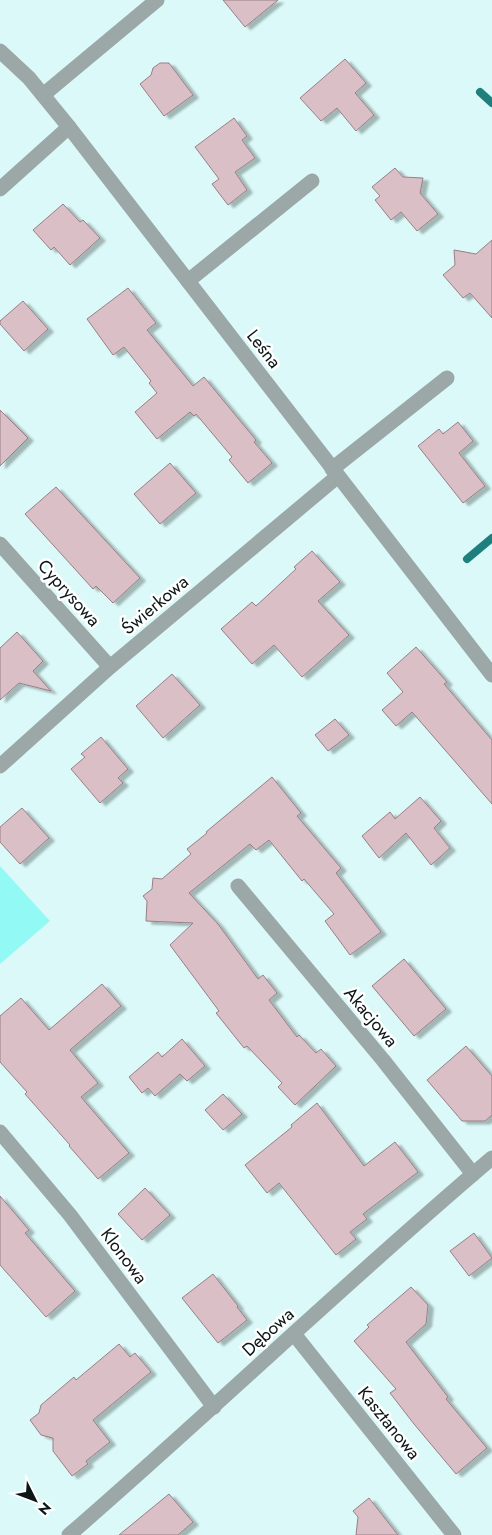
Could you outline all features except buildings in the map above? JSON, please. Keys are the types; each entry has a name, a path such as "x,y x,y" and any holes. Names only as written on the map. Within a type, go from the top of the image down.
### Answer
{"street":[{"path":"44,95 157,0"},
{"name":"Leśna","path":"0,51 44,95 492,674"},
{"path":"0,188 69,127"},
{"path":"188,281 312,182"},
{"name":"Świerkowa","path":"0,766 110,668 447,378"},
{"name":"Cyprysowa","path":"0,544 110,668"},
{"name":"Akacjowa","path":"238,886 383,1060 474,1174"},
{"name":"Klonowa","path":"0,1132 70,1215 214,1407"},
{"name":"Dębowa","path":"69,1535 214,1407 402,1234 492,1158"},
{"name":"Kasztanowa","path":"294,1334 454,1535"}],"shaded area":[{"path":"0,866 50,921 0,964"}],"waterway":[{"path":"480,92 492,103"},
{"path":"467,559 492,538"}]}
